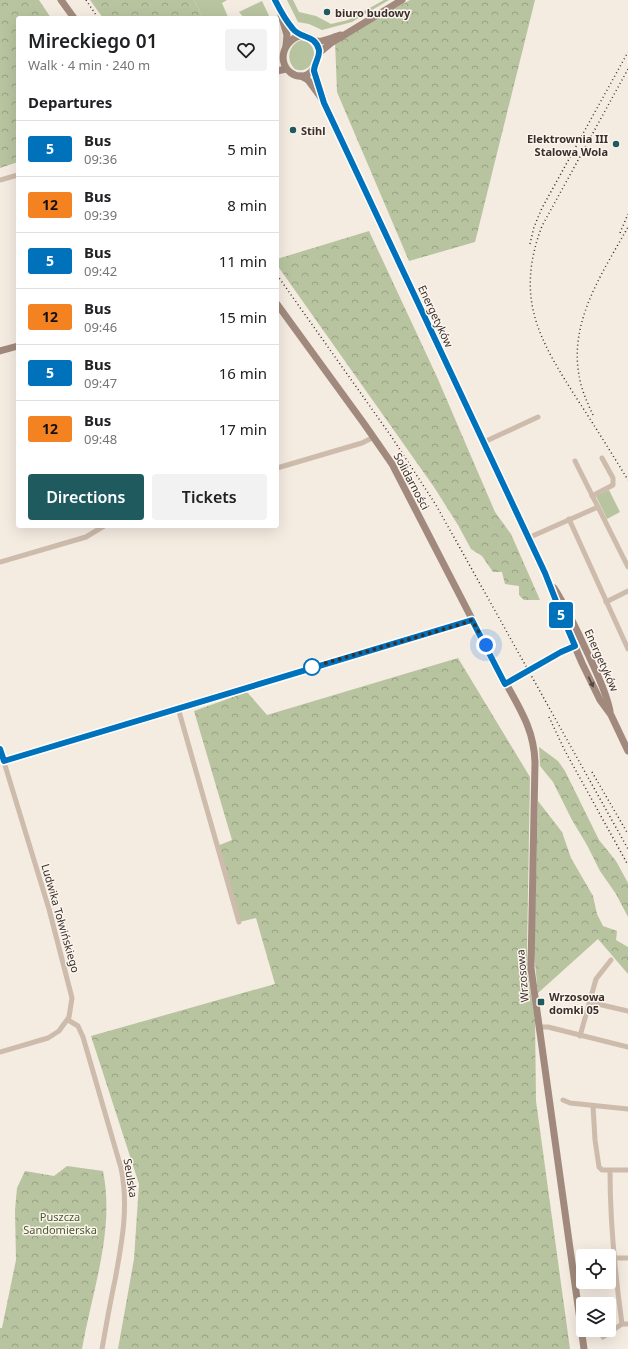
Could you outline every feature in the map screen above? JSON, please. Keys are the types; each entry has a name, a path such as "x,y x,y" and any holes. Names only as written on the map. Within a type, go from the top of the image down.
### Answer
{"street":[{"path":"61,0 73,16"},
{"path":"275,0 287,35 283,59 286,69 293,74 301,76 310,73 318,60 319,53 315,41"},
{"path":"319,53 345,34 402,0"},
{"path":"280,11 293,30 315,41 319,42 345,34"},
{"path":"286,47 296,37 303,35"},
{"path":"279,63 283,59"},
{"name":"Energetyków","path":"314,68 324,103 545,573 575,646 600,700 611,715"},
{"path":"279,71 286,69"},
{"name":"Energetyków","path":"301,76 308,80 324,103"},
{"path":"0,180 16,176"},
{"name":"Solidarności","path":"279,307 392,464 505,684"},
{"path":"0,351 16,347"},
{"path":"484,442 538,417"},
{"path":"279,467 362,443 374,437"},
{"path":"592,496 613,484 613,478 602,458"},
{"path":"575,461 628,567"},
{"path":"528,538 598,506"},
{"path":"569,519 628,650"},
{"path":"0,562 86,537 101,528"},
{"name":"Energetyków","path":"545,573 576,627 605,693 611,715 628,751"},
{"path":"606,602 628,591"},
{"path":"4,761 472,620"},
{"path":"576,627 575,646 593,664"},
{"path":"505,684 561,652 575,646"},
{"name":"Wrzosowa","path":"505,684 527,723 534,749 530,960 584,1349"},
{"path":"178,708 239,922"},
{"name":"Ludwika Tołwińskiego","path":"0,749 71,990 72,1004 68,1020"},
{"path":"580,1036 596,979 611,960"},
{"path":"589,1002 628,1011"},
{"path":"0,1052 48,1038 59,1031 68,1020"},
{"name":"Seulska","path":"68,1020 78,1026 83,1037 120,1163 125,1189 126,1210 124,1233 102,1349"},
{"path":"539,1026 628,1047"},
{"path":"563,1100 570,1103 628,1109"},
{"path":"593,1106 595,1140 599,1167 602,1170 610,1171 628,1170"},
{"path":"610,1171 610,1199 613,1249"},
{"path":"616,1258 628,1258"},
{"path":"616,1280 622,1324"},
{"path":"616,1328 622,1324 628,1324"}],"green space":[{"path":"0,0 39,0 50,16 16,16 16,163 0,168"},
{"path":"90,0 194,0 202,16 102,16"},
{"path":"194,0 227,0 222,3 228,16 202,16"},
{"path":"287,0 293,0 299,12 316,16 331,24 348,20 384,0 389,0 352,22 322,30 309,24 298,22"},
{"path":"410,0 535,0 475,242 409,261 337,92 335,41"},
{"path":"262,1 269,16 242,16 239,12"},
{"path":"301,40 308,43 312,47 314,53 311,64 307,68 301,70 295,69 289,57 291,49"},
{"path":"369,231 437,377 495,512 511,534 540,600 524,600 519,595 519,586 505,584 502,572 493,572 482,556 471,549 434,487 279,268 279,258"},
{"path":"609,490 620,512 607,519 596,496"},
{"path":"458,658 530,777 527,950 528,976 535,1020 536,1101 570,1349 118,1349 134,1259 139,1184 91,1036 275,984 256,918 239,922 217,846 232,840 194,711 247,692 267,715"},
{"path":"539,747 558,761 565,771 599,840 616,861 628,883 628,917 616,894 600,871 553,782 540,766"},
{"path":"538,801 562,832 571,858 593,896 597,914 603,926 617,931 616,940 628,947 628,974 598,939 538,993 534,954"},
{"name":"Puszcza Sandomierska","path":"67,1166 103,1171 106,1193 106,1216 101,1261 82,1349 0,1349 0,1328 2,1328 16,1260 15,1210 17,1188 25,1171 54,1176"}],"railway":[{"path":"86,0 97,16"},
{"path":"530,244 534,227 542,208 628,52"},
{"path":"628,69 542,226 534,252 530,276 531,298 535,319 543,339 565,380 628,480"},
{"path":"620,233 628,214"},
{"path":"593,415 586,400 579,375 577,355 579,335 590,298 628,227"},
{"path":"279,278 391,436 436,505 628,849"},
{"path":"549,717 565,751 628,865"},
{"path":"592,772 628,834"}],"bus line":[{"name":"5","path":"0,749 4,761 391,643 472,620 505,684 561,652 575,646 545,573 324,103 314,71 319,57 317,45 311,38 299,34 293,30 280,11 275,0"}],"place":[{"name":"biuro budowy","path":"327,12"},
{"name":"Stihl","path":"293,130"},
{"name":"Elektrownia III Stalowa Wola","path":"616,144"},
{"name":"Wrzosowa domki 05","path":"541,1002"}],"route":[{"path":"312,667 472,620 486,645"}]}
